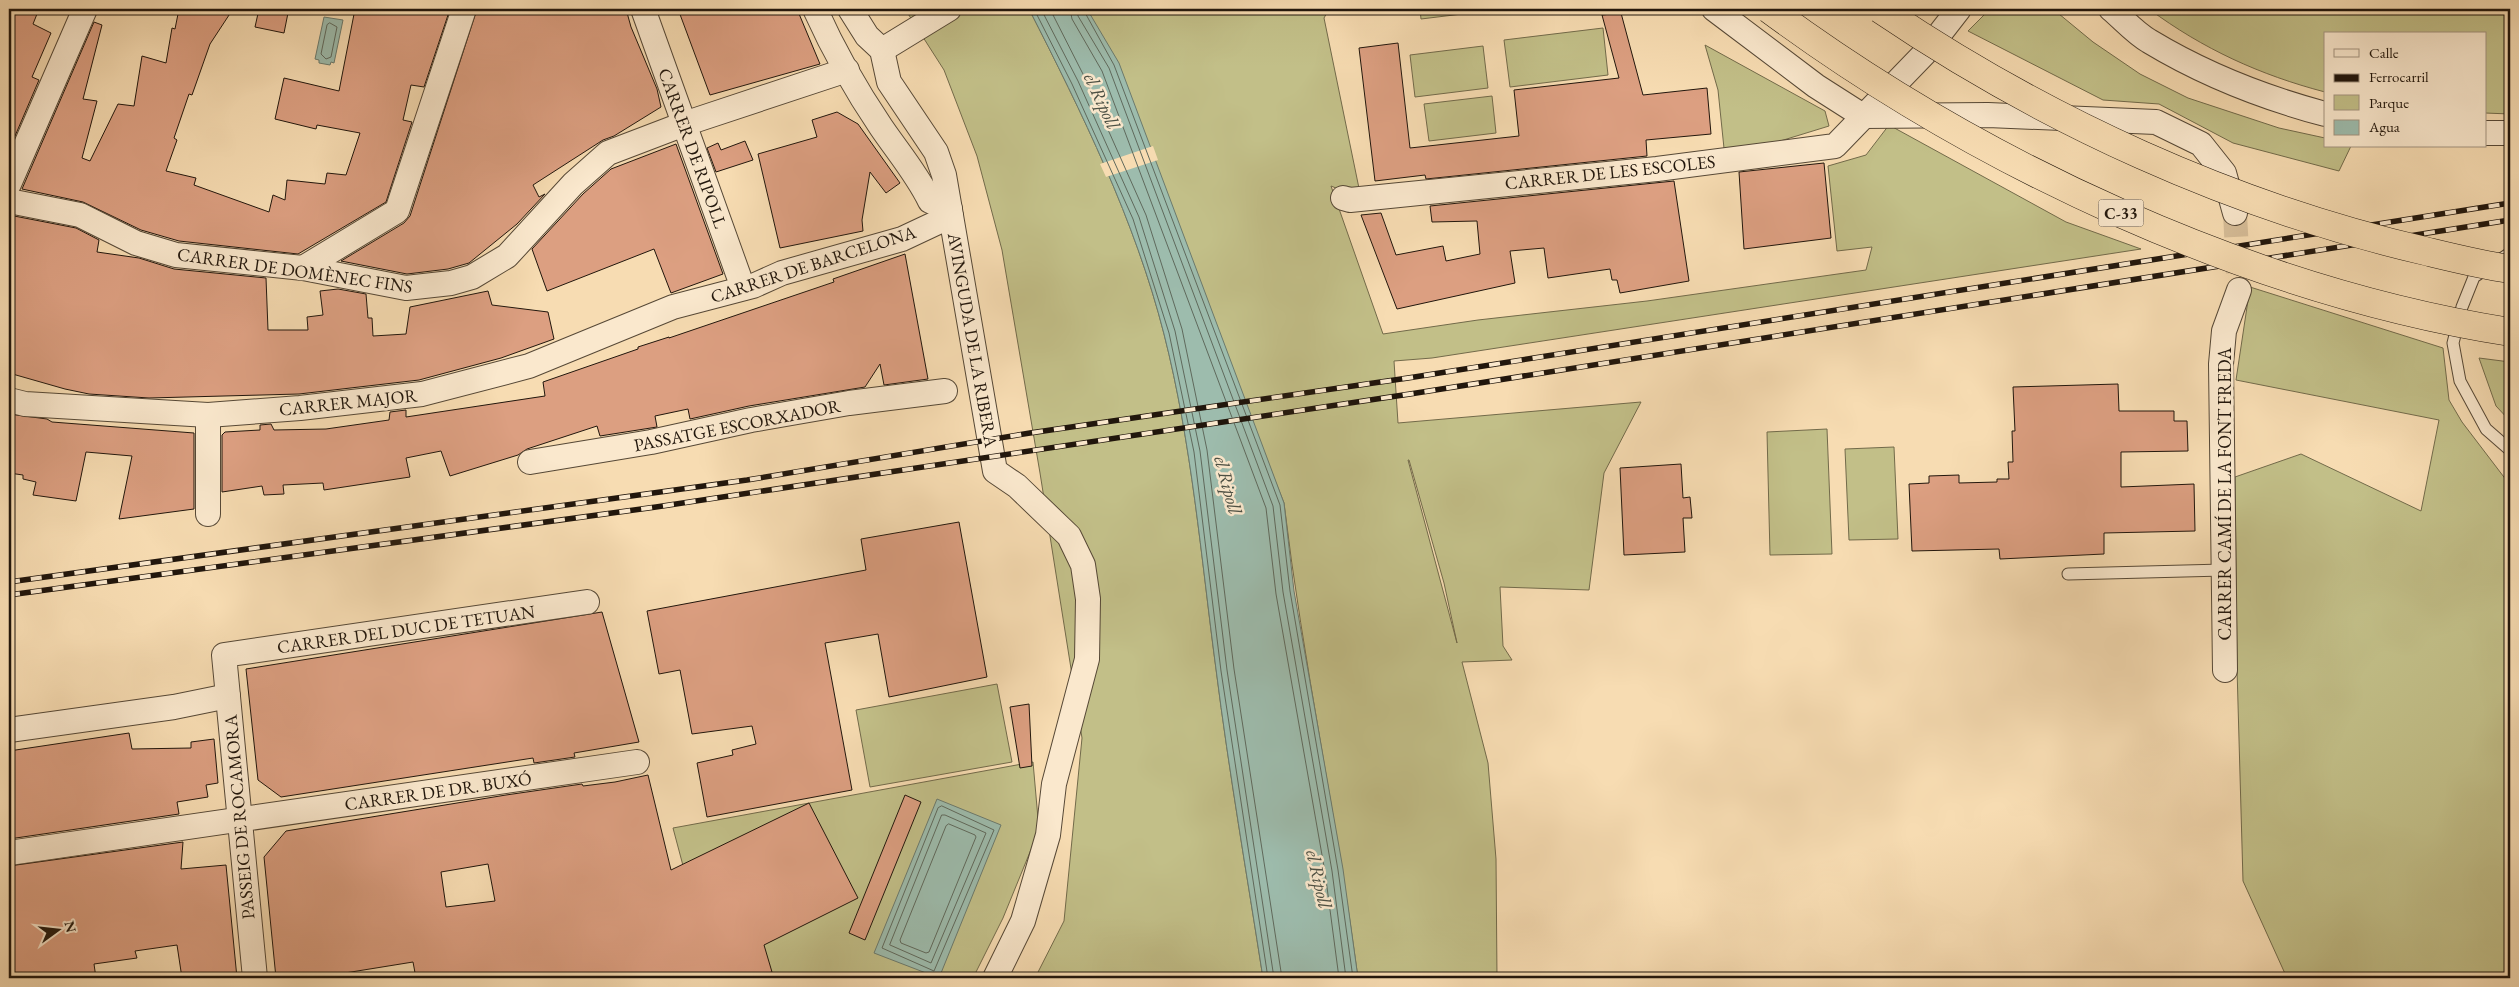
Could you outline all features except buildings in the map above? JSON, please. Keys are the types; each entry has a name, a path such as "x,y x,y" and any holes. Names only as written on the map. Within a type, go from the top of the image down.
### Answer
{"highway":[{"name":"C-33","path":"1769,9 1851,65 1945,124 2039,174 2116,211 2272,272 2345,294 2479,327 2510,332"},
{"path":"1880,9 1974,68 2067,120 2214,184 2365,237 2510,269"}],"street":[{"path":"9,184 85,9"},
{"path":"303,268 397,211 464,9"},
{"name":"CARRER DE RIPOLL","path":"643,9 743,288"},
{"name":"AVINGUDA DE LA RIBERA","path":"815,9 847,70 880,126 919,178 930,201 951,212"},
{"path":"850,9 867,36 882,50 949,9"},
{"path":"1714,9 1816,86 1863,116 1988,115 2156,122 2201,144 2224,172 2235,213"},
{"name":"CARRER DE LES ESCOLES","path":"1343,198 1350,200 1657,169 1836,146 1924,54 1959,9"},
{"path":"2111,9 2147,40 2206,70 2324,114"},
{"name":"AVINGUDA DE LA RIBERA","path":"882,50 889,82 936,152 944,175 995,471 1017,486 1069,536 1084,564 1088,599 1087,659 1054,784 1048,835 1038,876 1023,921 994,978"},
{"name":"CARRER DE DOMÈNEC FINS","path":"9,202 80,216 136,243 176,255 303,268 406,288 451,283 472,277 507,256 573,184 608,153 684,124 847,70"},
{"path":"2486,132 2510,133"},
{"name":"CARRER DE BARCELONA","path":"673,307 743,288 782,273 902,239 951,212"},
{"name":"CARRER CAMÍ DE LA FONT FREDA","path":"2225,670 2221,364 2224,331 2238,290"},
{"name":"CARRER MAJOR","path":"9,400 25,404 208,415 300,408 422,394 528,366 673,307"},
{"name":"PASSATGE ESCORXADOR","path":"530,462 651,442 780,415 945,391"},
{"path":"208,415 208,514"},
{"name":"CARRER DEL DUC DE TETUAN","path":"224,656 587,602"},
{"name":"PASSEIG DE ROCAMORA","path":"224,656 255,978"},
{"path":"9,730 174,706 228,696"},
{"name":"CARRER DE DR. BUXÓ","path":"9,853 168,828 239,820 637,762"}],"lane":[{"path":"2510,253 2474,277 2462,307 2453,343 2460,381 2486,429 2510,450"},
{"path":"2068,574 2223,570"}],"green space":[{"path":"905,9 1029,9 1087,127 1123,208 1152,292 1164,334 1182,417 1227,746 1263,978 1035,978 1064,921 1082,738 1002,250 977,156 944,70"},
{"path":"1087,9 1329,9 1324,18 1361,198 1331,186 1383,334 1478,320 1647,301 1866,270 1872,247 1837,251 1828,166 1866,155 1889,125 2066,222 2141,249 1432,358 1394,361 1398,423 1641,402 1604,473 1589,590 1500,587 1503,646 1512,660 1462,662 1488,763 1496,859 1497,978 1358,978 1301,622 1284,503","holes":["1408,460 1409,460 1444,583 1457,643"]},
{"path":"1420,9 1503,9 1421,19"},
{"path":"1990,9 2053,9 2093,42 2140,74 2188,98 2279,128 2324,138 2324,148 2350,148 2339,171 2233,143 2159,104 2103,100 1968,31"},
{"path":"2149,9 2510,9 2510,114 2486,113 2486,32 2324,32 2324,92 2255,69 2211,48"},
{"path":"1603,28 1608,75 1510,87 1504,40"},
{"path":"1705,45 1825,111 1829,126 1725,158 1718,90"},
{"path":"1483,46 1488,88 1415,97 1410,55"},
{"path":"1492,96 1496,133 1429,141 1424,104"},
{"path":"2250,287 2443,348 2449,400 2462,422 2510,485 2510,978 2287,978 2243,881 2237,668 2235,477 2301,454 2421,511 2439,420 2236,380"},
{"path":"2479,358 2510,362 2510,421 2496,406"},
{"path":"1827,429 1832,554 1770,555 1767,432"},
{"path":"1894,447 1898,539 1849,540 1845,449"},
{"path":"997,684 1012,762 870,787 856,710"},
{"path":"1033,762 1039,830 1003,918 973,978 742,978 737,959 712,975 713,978 700,978 697,969 694,907 673,828"}],"water":[{"name":"el Ripoll","path":"1029,9 1087,9 1119,63 1284,503 1294,591 1343,869 1358,978 1263,978 1216,669 1189,459 1174,375 1152,292 1123,208 1087,127"},
{"path":"324,17 343,20 334,63 331,62 330,65 319,63 319,60 315,59"},
{"path":"937,799 1001,825 939,978 874,953"}],"pier":[{"path":"1153,146 1158,160 1106,177 1100,164"}],"tunnel":[{"path":"2235,213 2239,290"}],"railway":[{"path":"9,582 747,480 1030,433 1408,378 2510,203"},
{"path":"9,595 656,507 1410,394 2510,220"}]}
